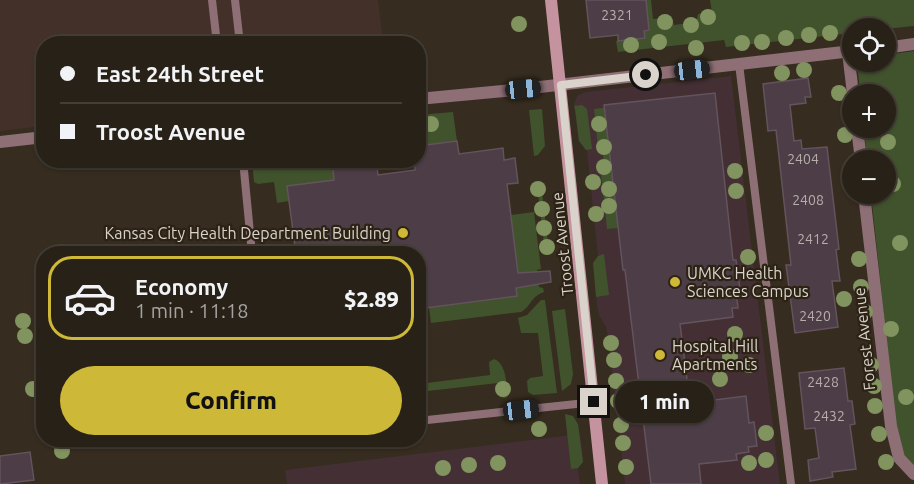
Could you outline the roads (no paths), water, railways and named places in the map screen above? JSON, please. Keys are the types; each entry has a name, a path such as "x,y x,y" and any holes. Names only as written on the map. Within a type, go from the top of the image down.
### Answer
{"main road":[{"name":"Troost Avenue","path":"551,0 602,484"}],"street":[{"path":"896,46 914,44"},
{"path":"426,98 842,53"},
{"path":"0,142 36,138"},
{"name":"Forest Avenue","path":"865,204 891,426 899,458 914,474"}],"lane":[{"path":"212,0 216,36"},
{"path":"235,0 239,36"},
{"path":"739,64 791,484"},
{"path":"244,168 251,246"},
{"path":"426,420 594,402"}],"place":[{"name":"Kansas City Health Department Building","path":"403,233"},
{"name":"UMKC Health Sciences Campus","path":"675,282"},
{"name":"Hospital Hill Apartments","path":"660,355"}]}
